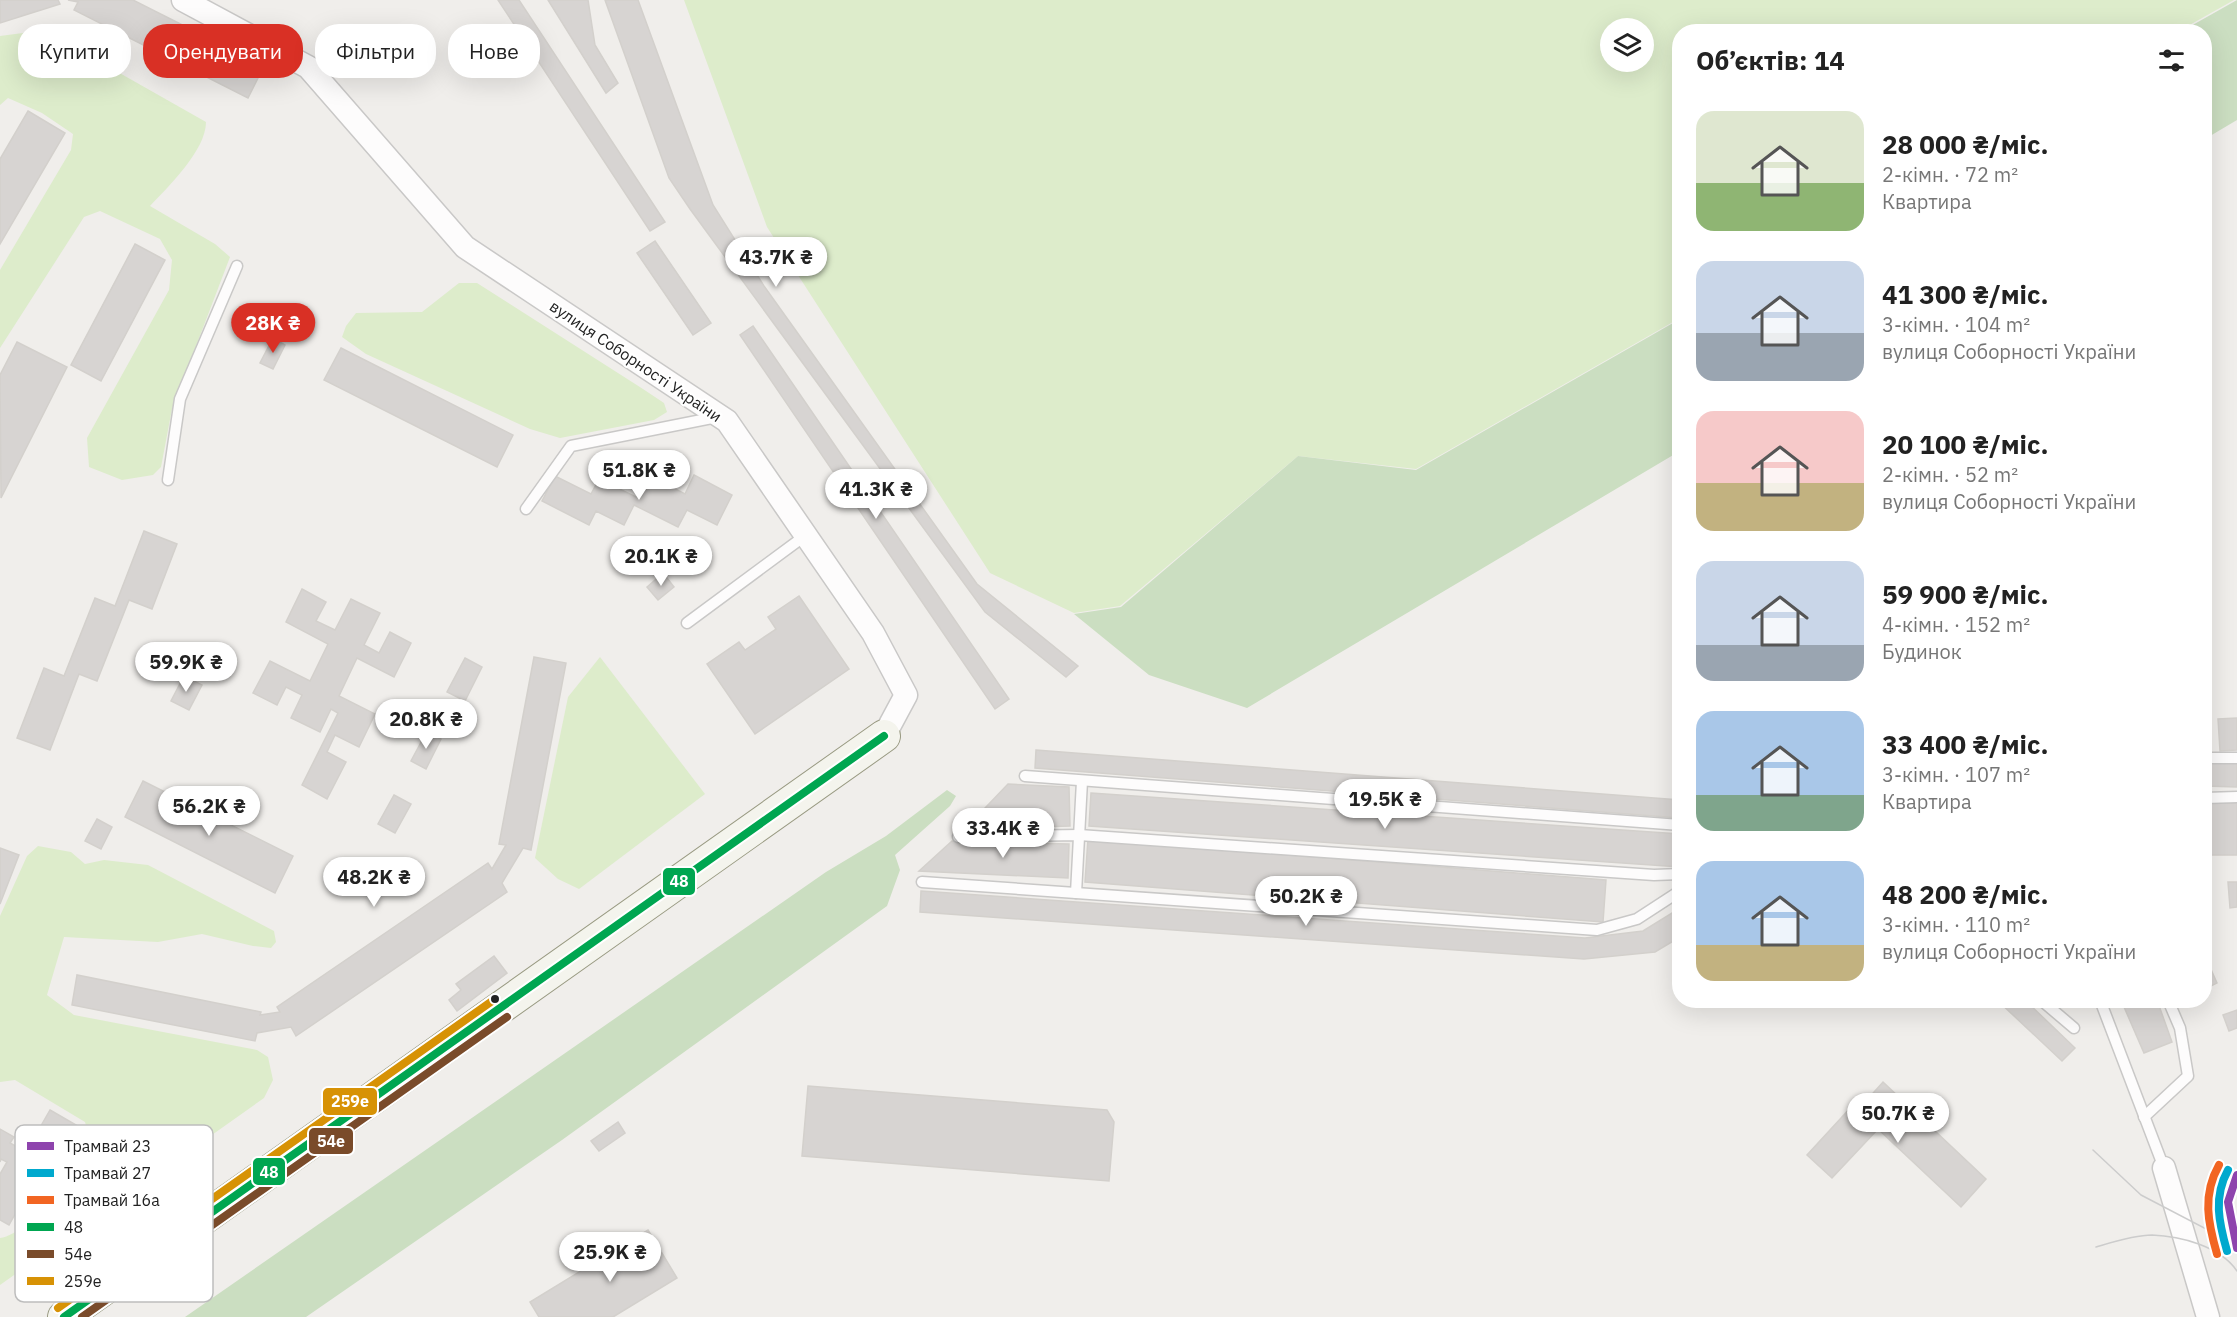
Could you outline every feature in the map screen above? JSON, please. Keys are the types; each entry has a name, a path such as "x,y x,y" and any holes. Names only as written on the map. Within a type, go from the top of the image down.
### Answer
{"street":[{"name":"вулиця Соборності України","path":"183,0 309,67 465,247 727,421 873,633 906,695 884,736 213,1211"},
{"path":"2164,1168 2208,1317"},
{"name":"вулиця Соборності України","path":"64,1317 85,1302"}],"lane":[{"path":"168,480 180,399 237,266"},
{"path":"526,509 571,446 721,417"},
{"path":"687,623 806,534"},
{"path":"2212,758 2237,758"},
{"path":"1025,776 1672,824"},
{"path":"1076,893 1082,781"},
{"path":"2212,798 2237,797"},
{"path":"958,837 1079,835 1654,875 1672,874"},
{"path":"921,882 1597,930 1637,920 1672,896"},
{"path":"2050,1008 2074,1028"},
{"path":"2103,1008 2164,1168"},
{"path":"2144,1117 2188,1076 2180,1028 2171,1008"}],"green space":[{"path":"684,0 2234,0 2191,24 1672,24 1672,323 1416,469 1298,456 1120,606 1074,613 990,573 767,227"},
{"path":"2237,0 2237,120 2212,135 2212,24 2194,24"},
{"path":"18,34 18,78 128,78 206,122 200,144 193,156 150,206 215,244 230,257 172,409 161,467 153,475 122,480 89,467 87,438 169,290 172,260 160,239 100,211 84,217 0,348 0,270 71,150 73,134 42,113 8,98 0,105 0,36"},
{"path":"459,283 477,283 664,403 667,412 654,420 560,438 530,429 366,354 342,337 346,326 356,313 422,312"},
{"path":"1672,324 1672,456 1247,708 1149,675 1074,614 1121,607 1298,456 1416,470"},
{"path":"600,657 705,794 579,889 558,879 535,858 568,697"},
{"path":"947,790 956,796 950,806 895,855 900,870 887,906 562,1140 306,1317 185,1317 207,1302 213,1302 213,1298 826,872 886,836"},
{"path":"38,846 71,852 85,864 104,860 148,865 274,931 276,942 271,948 202,934 158,942 64,937 47,995 74,1015 257,1050 268,1057 273,1080 264,1098 213,1134 213,1125 86,1125 85,1122 15,1080 0,1082 0,916 27,856"},
{"path":"15,1232 15,1274 0,1285 0,1238"}],"building":[{"path":"0,0 58,0 60,4 0,23"},
{"path":"68,0 133,0 181,24 143,24 143,45 131,39 131,24 102,24 74,10 78,2"},
{"path":"498,0 519,0 535,24 514,24"},
{"path":"548,0 588,0 595,45 618,83 606,93"},
{"path":"605,0 638,0 713,205 764,286 977,584 1078,666 1066,677 985,612 690,209 669,178"},
{"path":"540,32 665,222 650,231 540,64"},
{"path":"208,78 258,78 248,98"},
{"path":"28,111 65,133 0,244 0,159"},
{"path":"655,241 711,323 693,335 637,253"},
{"path":"135,244 165,260 101,381 71,365"},
{"path":"753,326 1009,699 995,709 740,335"},
{"path":"273,338 285,345 273,369 260,363"},
{"path":"17,342 67,367 1,498 0,375"},
{"path":"341,348 513,435 497,467 324,380"},
{"path":"694,475 732,495 717,525 687,510 678,527 634,505 624,525 596,511 589,525 542,501 555,476 591,494 599,479 640,499 652,477 685,494"},
{"path":"144,531 177,544 152,609 129,600 97,681 79,674 50,750 17,738 44,668 64,676 95,598 115,606"},
{"path":"663,573 674,587 658,600 647,587"},
{"path":"302,589 326,602 316,621 335,630 351,599 380,613 364,645 379,653 390,632 411,643 394,677 357,658 339,696 375,714 359,747 335,735 327,752 346,762 327,799 302,785 338,713 331,709 320,732 291,718 302,695 286,687 277,705 253,693 270,661 310,681 328,644 286,622"},
{"path":"799,596 849,669 755,734 707,664 739,642 745,650 776,629 768,617"},
{"path":"534,657 566,663 531,850 523,848 502,883 507,892 296,1036 291,1027 257,1033 255,1041 72,1005 77,975 261,1012 260,1015 280,1012 277,1007 488,863 492,869 506,845 499,844"},
{"path":"465,658 482,667 465,701 447,692"},
{"path":"184,676 202,685 189,710 171,701"},
{"path":"2237,718 2237,750 2220,751 2218,719"},
{"path":"427,731 441,739 426,769 411,761"},
{"path":"1036,750 1672,799 1672,817 1035,768"},
{"path":"2212,762 2237,762 2237,787 2212,786"},
{"path":"143,781 293,856 275,893 125,817"},
{"path":"1008,784 1069,787 1070,826 965,829"},
{"path":"1091,793 1672,833 1672,866 1089,826"},
{"path":"394,795 411,804 395,833 378,824"},
{"path":"2212,803 2237,803 2237,855 2212,855"},
{"path":"97,819 112,827 101,849 85,841"},
{"path":"1088,839 1606,880 1603,922 1085,882"},
{"path":"952,841 1069,844 1068,878 919,871"},
{"path":"0,848 19,855 0,904"},
{"path":"2228,882 2237,882 2237,907 2230,908"},
{"path":"921,891 1585,938 1643,931 1672,913 1672,942 1655,952 1584,959 920,912"},
{"path":"494,956 507,973 457,1011 449,1000 461,990 456,984"},
{"path":"2212,972 2217,983 2212,986"},
{"path":"2006,1008 2033,1008 2075,1048 2062,1061"},
{"path":"2124,1008 2160,1008 2172,1042 2144,1053"},
{"path":"2237,1010 2237,1028 2229,1031 2223,1015"},
{"path":"1883,1082 1986,1179 1961,1207 1878,1129 1832,1178 1807,1155 1852,1106 1857,1111"},
{"path":"808,1086 1107,1110 1114,1122 1109,1181 802,1156"},
{"path":"50,1110 76,1125 41,1125"},
{"path":"618,1122 625,1133 599,1151 591,1141"},
{"path":"0,1129 14,1137 10,1143 15,1146 15,1214 9,1225 0,1220 0,1174 7,1162 1,1159 0,1162"},
{"path":"648,1230 677,1278 613,1317 539,1317 530,1302"}],"tram line":[{"path":"2093,1150 2141,1195 2237,1245"},
{"name":"16a","path":"2217,1254 2208,1209 2210,1187 2219,1165"},
{"name":"27","path":"2227,1251 2220,1220 2219,1200 2220,1190 2228,1170"},
{"name":"23","path":"2237,1175 2228,1202 2237,1248"},
{"path":"2096,1247 2145,1235 2187,1240 2220,1255 2237,1271"}],"transit line":[{"name":"48","path":"213,1211 884,736"},
{"name":"259е","path":"213,1198 495,999"},
{"name":"54е","path":"213,1225 507,1017"},
{"name":"259е","path":"58,1308 66,1302"},
{"name":"48","path":"64,1317 85,1302"},
{"name":"54е","path":"82,1317 103,1302"}]}
